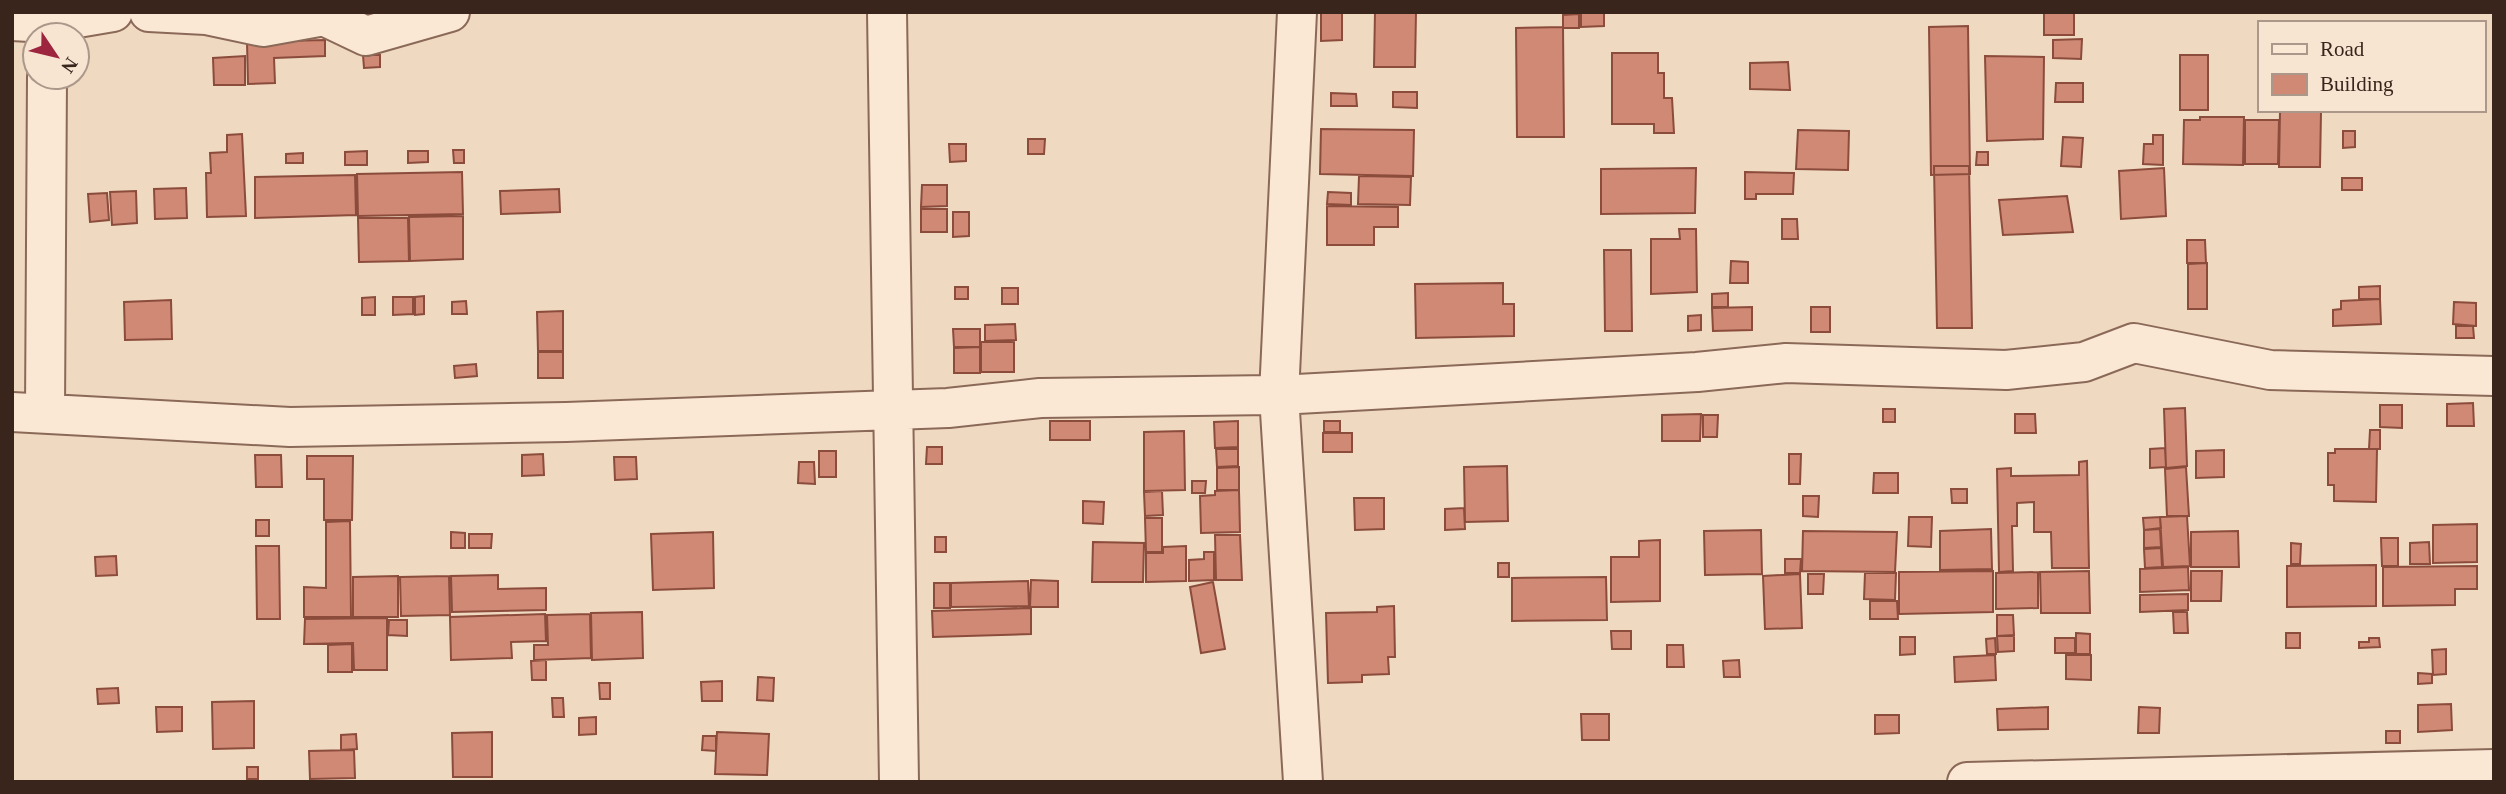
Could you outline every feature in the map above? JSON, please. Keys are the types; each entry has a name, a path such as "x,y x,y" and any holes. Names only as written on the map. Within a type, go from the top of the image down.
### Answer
{"street":[{"path":"52,21 113,12"},
{"path":"149,12 206,15 263,27 324,16 366,36 450,12"},
{"path":"887,12 899,782"},
{"path":"1297,12 1279,395 1303,782"},
{"path":"46,91 29,412 290,427 566,422 948,408 1040,398 1279,395 1697,372 1786,363 2006,370 2084,362 2134,344 2270,370 2494,376"},
{"path":"1967,782 2494,769"}],"building":[{"path":"1321,12 1342,12 1342,40 1321,41"},
{"path":"1375,12 1416,12 1415,67 1374,67"},
{"path":"1581,12 1604,12 1604,26 1581,27"},
{"path":"2044,12 2074,12 2074,35 2044,35"},
{"path":"1579,14 1579,28 1563,28 1563,15"},
{"path":"1968,26 1970,174 1931,175 1929,27"},
{"path":"1563,27 1564,137 1517,137 1516,28"},
{"path":"2082,39 2081,59 2053,58 2053,40"},
{"path":"325,40 325,56 274,58 275,83 248,84 247,42"},
{"path":"1612,53 1658,53 1658,73 1664,73 1664,98 1672,98 1674,133 1654,133 1654,124 1612,124"},
{"path":"363,55 380,55 380,67 364,68"},
{"path":"2180,55 2208,55 2208,110 2180,110"},
{"path":"245,56 245,85 214,85 213,58"},
{"path":"1985,56 2044,57 2043,139 1987,141"},
{"path":"1788,62 1790,90 1750,89 1750,63"},
{"path":"2056,83 2083,83 2083,102 2055,102"},
{"path":"1393,92 1417,92 1417,108 1393,107"},
{"path":"1331,93 1356,94 1357,106 1331,106"},
{"path":"2280,112 2321,112 2320,167 2279,167"},
{"path":"2200,117 2244,117 2243,165 2183,164 2184,120 2200,120"},
{"path":"2245,120 2279,120 2278,164 2245,164"},
{"path":"1321,129 1414,130 1413,176 1320,174"},
{"path":"1798,130 1849,131 1848,170 1796,169"},
{"path":"2343,131 2355,131 2355,147 2343,148"},
{"path":"242,134 246,216 207,217 206,173 211,173 210,153 227,152 227,135"},
{"path":"2153,135 2163,135 2163,165 2143,164 2144,144 2153,144"},
{"path":"2063,137 2083,138 2081,167 2061,166"},
{"path":"1028,139 1045,139 1044,154 1028,154"},
{"path":"949,144 966,144 966,161 950,162"},
{"path":"453,150 464,150 464,163 454,163"},
{"path":"367,151 367,165 345,165 345,152"},
{"path":"408,151 428,151 428,162 408,163"},
{"path":"1977,152 1988,152 1988,165 1976,165"},
{"path":"303,153 303,163 286,163 286,154"},
{"path":"1934,166 1969,166 1972,328 1937,328"},
{"path":"1696,168 1695,213 1601,214 1601,169"},
{"path":"2164,168 2166,216 2121,219 2119,171"},
{"path":"462,172 463,214 358,216 357,174"},
{"path":"1745,172 1794,173 1793,194 1756,194 1756,199 1745,199"},
{"path":"355,175 356,215 255,218 255,177"},
{"path":"1359,176 1411,177 1410,205 1358,204"},
{"path":"2342,178 2362,178 2362,190 2342,190"},
{"path":"922,185 947,185 947,206 921,207"},
{"path":"186,188 187,218 155,219 154,189"},
{"path":"559,189 560,212 501,214 500,191"},
{"path":"136,191 137,223 112,225 110,192"},
{"path":"1328,192 1351,193 1351,205 1327,204"},
{"path":"107,193 109,220 90,222 88,194"},
{"path":"2067,196 2073,232 2003,235 1999,200"},
{"path":"1327,206 1398,207 1398,227 1374,227 1374,245 1327,245"},
{"path":"921,209 947,209 947,232 921,232"},
{"path":"953,212 969,212 969,236 953,237"},
{"path":"463,216 463,259 410,261 409,217"},
{"path":"358,218 408,218 409,261 359,262"},
{"path":"1782,219 1797,219 1798,239 1782,239"},
{"path":"1679,229 1696,229 1697,292 1651,294 1651,239 1680,239"},
{"path":"2187,240 2205,240 2206,263 2187,263"},
{"path":"1604,250 1631,250 1632,331 1605,331"},
{"path":"1731,261 1748,262 1748,283 1730,283"},
{"path":"2207,263 2207,309 2188,309 2188,264"},
{"path":"1503,283 1503,304 1514,304 1514,336 1416,338 1415,284"},
{"path":"2380,286 2380,299 2359,299 2359,287"},
{"path":"955,287 968,287 968,299 955,299"},
{"path":"1002,288 1018,288 1018,304 1002,304"},
{"path":"1728,293 1728,307 1712,307 1712,294"},
{"path":"424,296 424,314 415,315 415,297"},
{"path":"375,297 375,315 362,315 362,298"},
{"path":"393,297 413,297 413,314 393,315"},
{"path":"2380,299 2381,324 2333,326 2333,310 2341,309 2341,301"},
{"path":"171,300 172,339 125,340 124,302"},
{"path":"466,301 467,314 452,314 452,302"},
{"path":"2454,302 2476,303 2476,326 2453,324"},
{"path":"1752,307 1752,330 1713,331 1712,308"},
{"path":"1811,307 1830,307 1830,332 1811,332"},
{"path":"563,311 563,351 538,351 537,312"},
{"path":"1701,315 1701,330 1688,331 1688,316"},
{"path":"1015,324 1016,340 985,341 985,325"},
{"path":"2456,326 2473,326 2474,338 2456,338"},
{"path":"953,329 980,329 980,347 954,347"},
{"path":"981,342 1014,342 1014,372 981,372"},
{"path":"980,347 980,373 954,373 954,348"},
{"path":"538,352 563,352 563,378 538,378"},
{"path":"476,364 477,376 455,378 454,366"},
{"path":"2473,403 2474,426 2447,426 2447,404"},
{"path":"2380,405 2402,405 2402,428 2380,427"},
{"path":"2185,408 2187,466 2166,468 2164,409"},
{"path":"1883,409 1895,409 1895,422 1883,422"},
{"path":"1701,414 1700,441 1662,441 1662,415"},
{"path":"2015,414 2035,414 2036,433 2015,433"},
{"path":"1703,415 1718,415 1717,437 1703,437"},
{"path":"1050,421 1090,421 1090,440 1050,440"},
{"path":"1238,421 1238,447 1215,448 1214,422"},
{"path":"1324,421 1340,421 1340,432 1324,432"},
{"path":"2370,430 2380,430 2380,449 2369,449"},
{"path":"1184,431 1185,490 1144,491 1144,432"},
{"path":"1323,433 1352,433 1352,452 1323,452"},
{"path":"927,447 942,447 942,464 926,464"},
{"path":"2165,448 2166,467 2150,468 2150,449"},
{"path":"1216,449 1238,449 1238,466 1217,467"},
{"path":"2335,449 2377,449 2376,502 2334,501 2334,485 2328,485 2328,453 2335,453"},
{"path":"2224,450 2224,477 2196,478 2196,451"},
{"path":"819,451 836,451 836,477 819,477"},
{"path":"543,454 544,475 522,476 522,455"},
{"path":"1789,454 1801,454 1800,484 1789,484"},
{"path":"255,455 281,455 282,487 256,487"},
{"path":"307,456 353,456 352,520 324,520 324,479 307,479"},
{"path":"614,457 636,457 637,479 615,480"},
{"path":"2087,461 2089,568 2052,568 2051,532 2034,532 2034,502 2017,503 2017,526 2012,526 2013,571 1999,572 1997,469 2011,468 2011,476 2079,475 2079,462"},
{"path":"799,462 814,462 815,484 798,483"},
{"path":"1507,466 1508,521 1465,522 1464,467"},
{"path":"1239,467 1239,490 1217,490 1217,468"},
{"path":"2186,467 2189,516 2167,516 2165,469"},
{"path":"1874,473 1898,473 1898,493 1873,493"},
{"path":"1192,481 1206,481 1205,493 1192,493"},
{"path":"1951,489 1967,489 1967,503 1952,503"},
{"path":"1239,490 1240,532 1201,533 1200,496 1215,495 1215,491"},
{"path":"1162,491 1163,515 1145,516 1144,492"},
{"path":"1803,496 1819,496 1818,517 1803,516"},
{"path":"1354,498 1384,498 1384,529 1355,530"},
{"path":"1083,501 1104,502 1103,524 1083,523"},
{"path":"1464,508 1465,529 1445,530 1445,509"},
{"path":"2187,516 2190,566 2163,567 2160,517"},
{"path":"1909,517 1932,517 1931,547 1908,546"},
{"path":"2160,517 2161,528 2144,530 2143,518"},
{"path":"1145,518 1162,518 1162,552 1146,552"},
{"path":"256,520 269,520 269,536 256,536"},
{"path":"350,521 351,617 304,617 304,587 326,588 326,522"},
{"path":"2477,524 2477,562 2433,563 2433,525"},
{"path":"1991,529 1992,569 1940,570 1940,531"},
{"path":"2160,529 2161,547 2144,548 2144,530"},
{"path":"1761,530 1762,574 1705,575 1704,531"},
{"path":"1803,531 1897,532 1895,572 1802,571"},
{"path":"2238,531 2239,567 2191,567 2191,532"},
{"path":"451,532 465,533 465,548 451,548"},
{"path":"713,532 714,588 653,590 651,534"},
{"path":"469,534 492,534 491,548 469,548"},
{"path":"1215,535 1240,535 1242,580 1216,580"},
{"path":"935,537 946,537 946,552 935,552"},
{"path":"2381,538 2398,538 2398,566 2382,566"},
{"path":"1660,540 1660,601 1611,602 1611,557 1639,557 1639,541"},
{"path":"1093,542 1144,543 1143,582 1092,582"},
{"path":"2429,542 2430,564 2410,564 2410,543"},
{"path":"2291,543 2301,544 2300,564 2291,564"},
{"path":"256,546 279,546 280,619 257,619"},
{"path":"1186,546 1186,581 1146,582 1146,553 1163,553 1163,547"},
{"path":"2161,548 2162,567 2145,568 2144,549"},
{"path":"1204,552 1214,552 1214,580 1189,581 1189,560 1204,559"},
{"path":"116,556 117,575 96,576 95,557"},
{"path":"1785,559 1801,559 1800,573 1785,573"},
{"path":"1498,563 1509,563 1509,577 1498,577"},
{"path":"2376,565 2376,606 2287,607 2287,566"},
{"path":"2477,566 2477,589 2455,589 2455,605 2383,606 2383,567"},
{"path":"2188,567 2189,590 2140,592 2140,569"},
{"path":"1993,571 1993,612 1899,614 1899,572"},
{"path":"2089,571 2090,613 2041,613 2040,572"},
{"path":"2191,571 2222,571 2221,601 2191,601"},
{"path":"2038,572 2038,608 1996,609 1996,573"},
{"path":"1865,573 1896,573 1895,600 1864,599"},
{"path":"1800,574 1802,628 1765,629 1763,576"},
{"path":"1808,574 1824,574 1823,594 1808,594"},
{"path":"498,575 498,589 546,588 546,610 452,612 451,576"},
{"path":"398,576 398,617 353,617 353,577"},
{"path":"449,576 450,615 401,616 400,577"},
{"path":"1606,577 1607,620 1512,621 1512,578"},
{"path":"1031,580 1058,581 1058,607 1030,607"},
{"path":"1028,581 1029,606 951,607 951,583"},
{"path":"1213,582 1225,649 1201,653 1190,587"},
{"path":"934,583 950,583 950,608 934,608"},
{"path":"2188,594 2188,610 2140,612 2140,595"},
{"path":"1870,601 1897,601 1898,619 1870,619"},
{"path":"1394,606 1395,657 1388,657 1389,674 1362,675 1362,682 1328,683 1326,613 1377,612 1377,607"},
{"path":"1031,608 1031,634 933,637 932,611"},
{"path":"642,612 643,658 592,660 591,613"},
{"path":"2173,612 2187,612 2188,633 2174,633"},
{"path":"545,614 546,641 511,642 512,658 451,660 450,617"},
{"path":"590,614 591,658 534,660 534,645 548,645 547,615"},
{"path":"1997,615 2013,615 2014,635 1997,636"},
{"path":"387,618 387,670 354,670 353,643 304,644 305,619"},
{"path":"389,620 407,620 407,636 388,635"},
{"path":"1611,631 1631,631 1631,649 1612,649"},
{"path":"2076,633 2090,634 2090,654 2076,654"},
{"path":"2286,633 2300,633 2300,648 2286,648"},
{"path":"1997,636 2014,636 2014,651 1998,652"},
{"path":"1900,637 1915,637 1915,654 1900,655"},
{"path":"1995,638 1996,654 1987,654 1986,639"},
{"path":"2055,638 2075,638 2075,653 2055,653"},
{"path":"2369,638 2379,638 2380,647 2359,648 2359,642 2369,642"},
{"path":"352,644 352,672 328,672 328,645"},
{"path":"1667,645 1683,645 1684,667 1667,667"},
{"path":"2446,649 2446,674 2433,675 2432,650"},
{"path":"1995,655 1996,680 1955,682 1954,657"},
{"path":"2066,655 2091,655 2091,680 2066,679"},
{"path":"546,660 546,680 532,680 531,661"},
{"path":"1739,660 1740,677 1724,677 1723,661"},
{"path":"2418,673 2432,674 2432,683 2418,684"},
{"path":"758,677 774,678 773,701 757,700"},
{"path":"722,681 722,701 702,701 701,682"},
{"path":"599,683 610,683 610,699 600,699"},
{"path":"118,688 119,703 98,704 97,689"},
{"path":"552,698 563,698 564,717 553,717"},
{"path":"254,701 254,748 213,749 212,702"},
{"path":"2451,704 2452,730 2418,732 2418,705"},
{"path":"156,707 182,707 182,731 157,732"},
{"path":"2048,707 2048,729 1998,730 1997,709"},
{"path":"2139,707 2160,708 2159,733 2138,733"},
{"path":"1581,714 1609,714 1609,740 1582,740"},
{"path":"1875,715 1899,715 1899,733 1875,734"},
{"path":"596,717 596,734 579,735 579,718"},
{"path":"2386,731 2400,731 2400,743 2386,743"},
{"path":"492,732 492,777 453,777 452,733"},
{"path":"717,732 769,734 767,775 715,774"},
{"path":"356,734 357,749 341,750 341,735"},
{"path":"703,736 716,736 716,751 702,750"},
{"path":"354,750 355,778 310,779 309,751"},
{"path":"247,767 258,767 258,779 247,779"}]}
